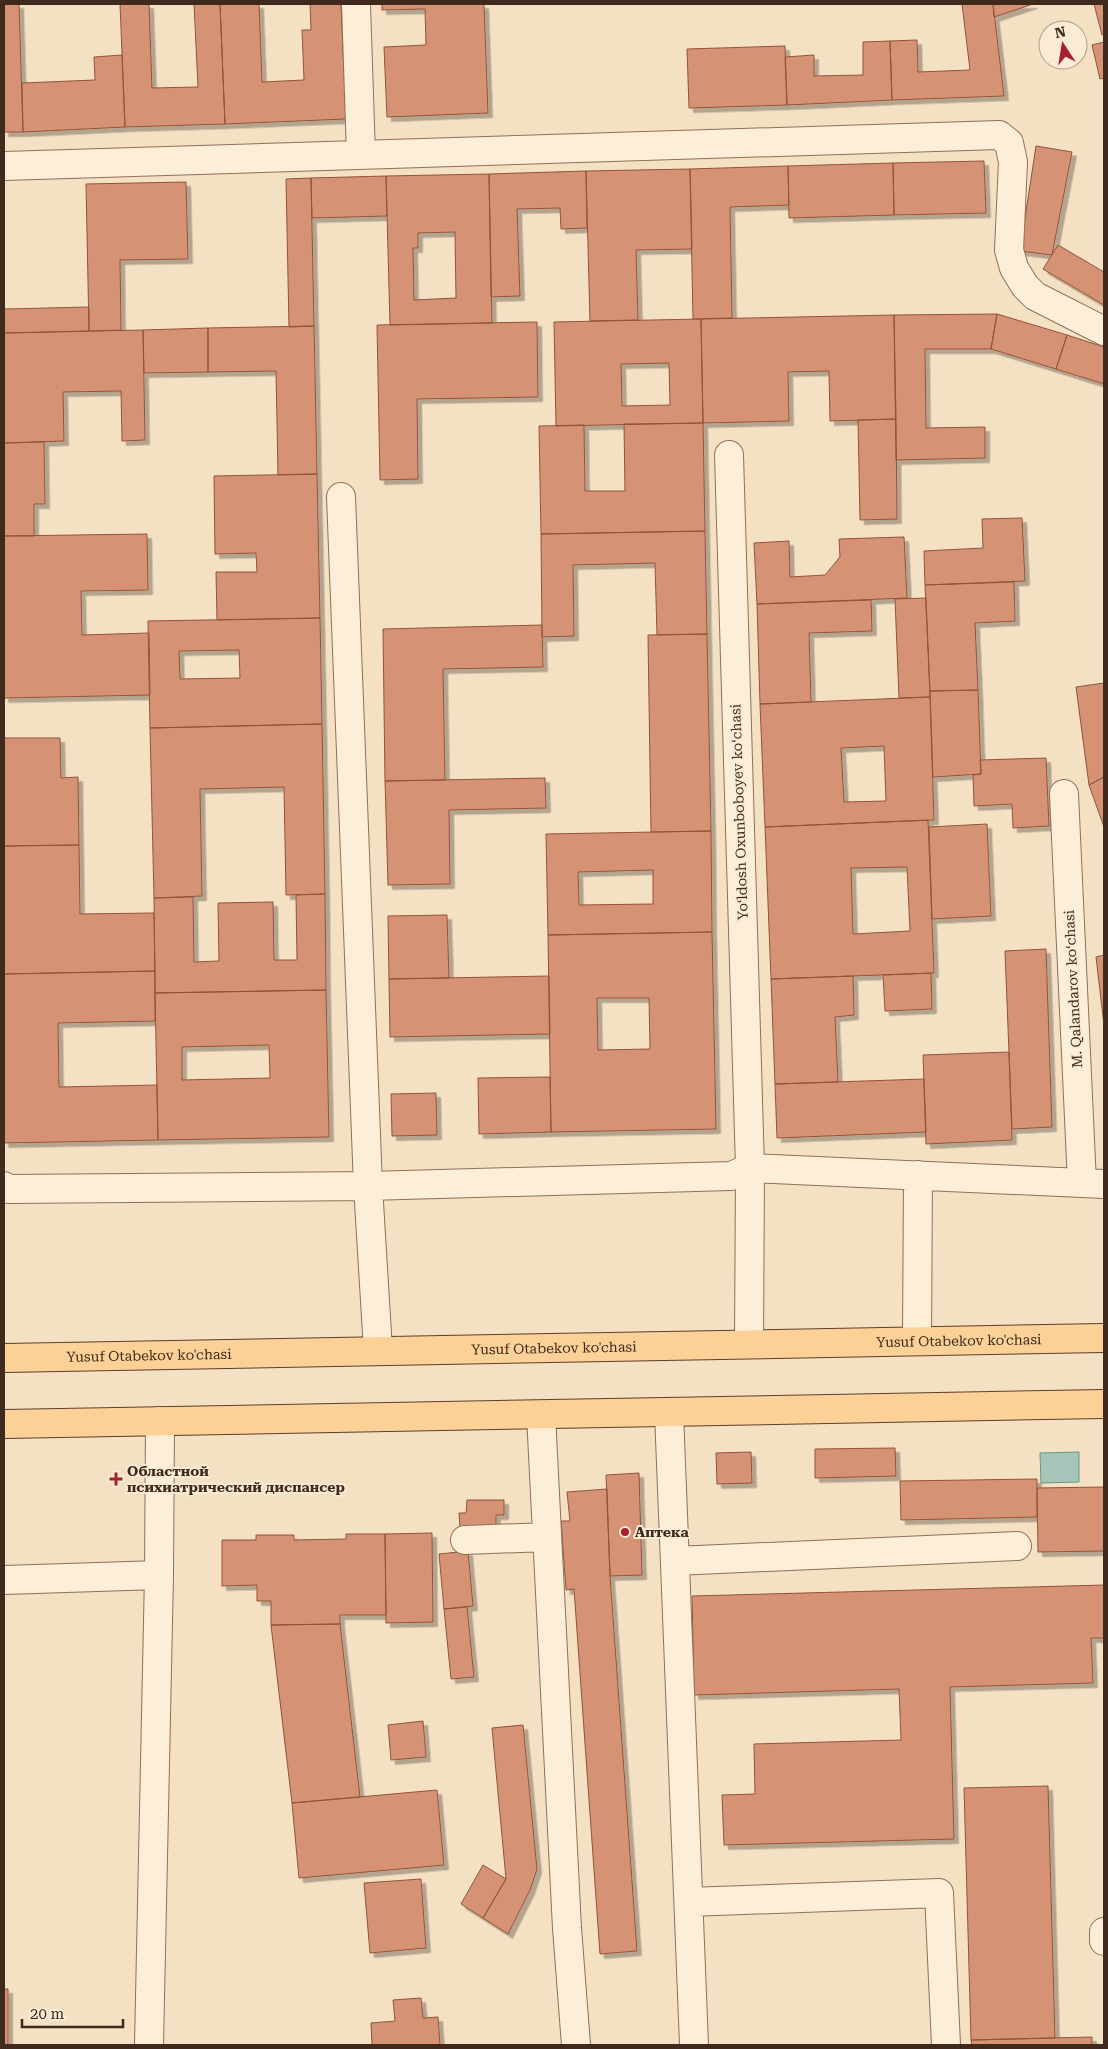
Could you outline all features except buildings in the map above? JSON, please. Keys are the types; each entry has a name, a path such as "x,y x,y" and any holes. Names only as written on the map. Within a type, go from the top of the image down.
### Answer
{"main road":[{"name":"Yusuf Otabekov ko'chasi","path":"4,1358 1104,1338"},
{"path":"4,1424 1104,1404"}],"street":[{"path":"356,4 360,154"},
{"path":"4,166 999,135 1009,143 1013,162 1009,250 1014,268 1025,286 1035,296 1104,331"},
{"name":"Yoʻldosh Oxunboboyev koʻchasi","path":"729,455 750,1168 749,1344"},
{"path":"341,497 368,1186 378,1350"},
{"name":"M. Qalandarov koʻchasi","path":"1064,794 1093,1183"},
{"path":"4,1186 8,1190 368,1186 731,1176 750,1168 1093,1183"},
{"path":"917,1342 918,1175"},
{"path":"669,1413 694,2045"},
{"path":"542,1415 567,1928 576,2045"},
{"path":"149,2045 159,1575 160,1421"},
{"path":"465,1540 547,1537"},
{"path":"675,1561 1017,1546"},
{"path":"4,1580 159,1575"},
{"path":"689,1902 938,1893 946,2045"},
{"path":"1104,1932 1104,1941"}],"shaded area":[{"path":"1079,1452 1079,1482 1041,1483 1040,1453"}],"place":[{"name":"Областной психиатрический диспансер","path":"116,1479"},
{"name":"Аптека","path":"625,1532"}]}
